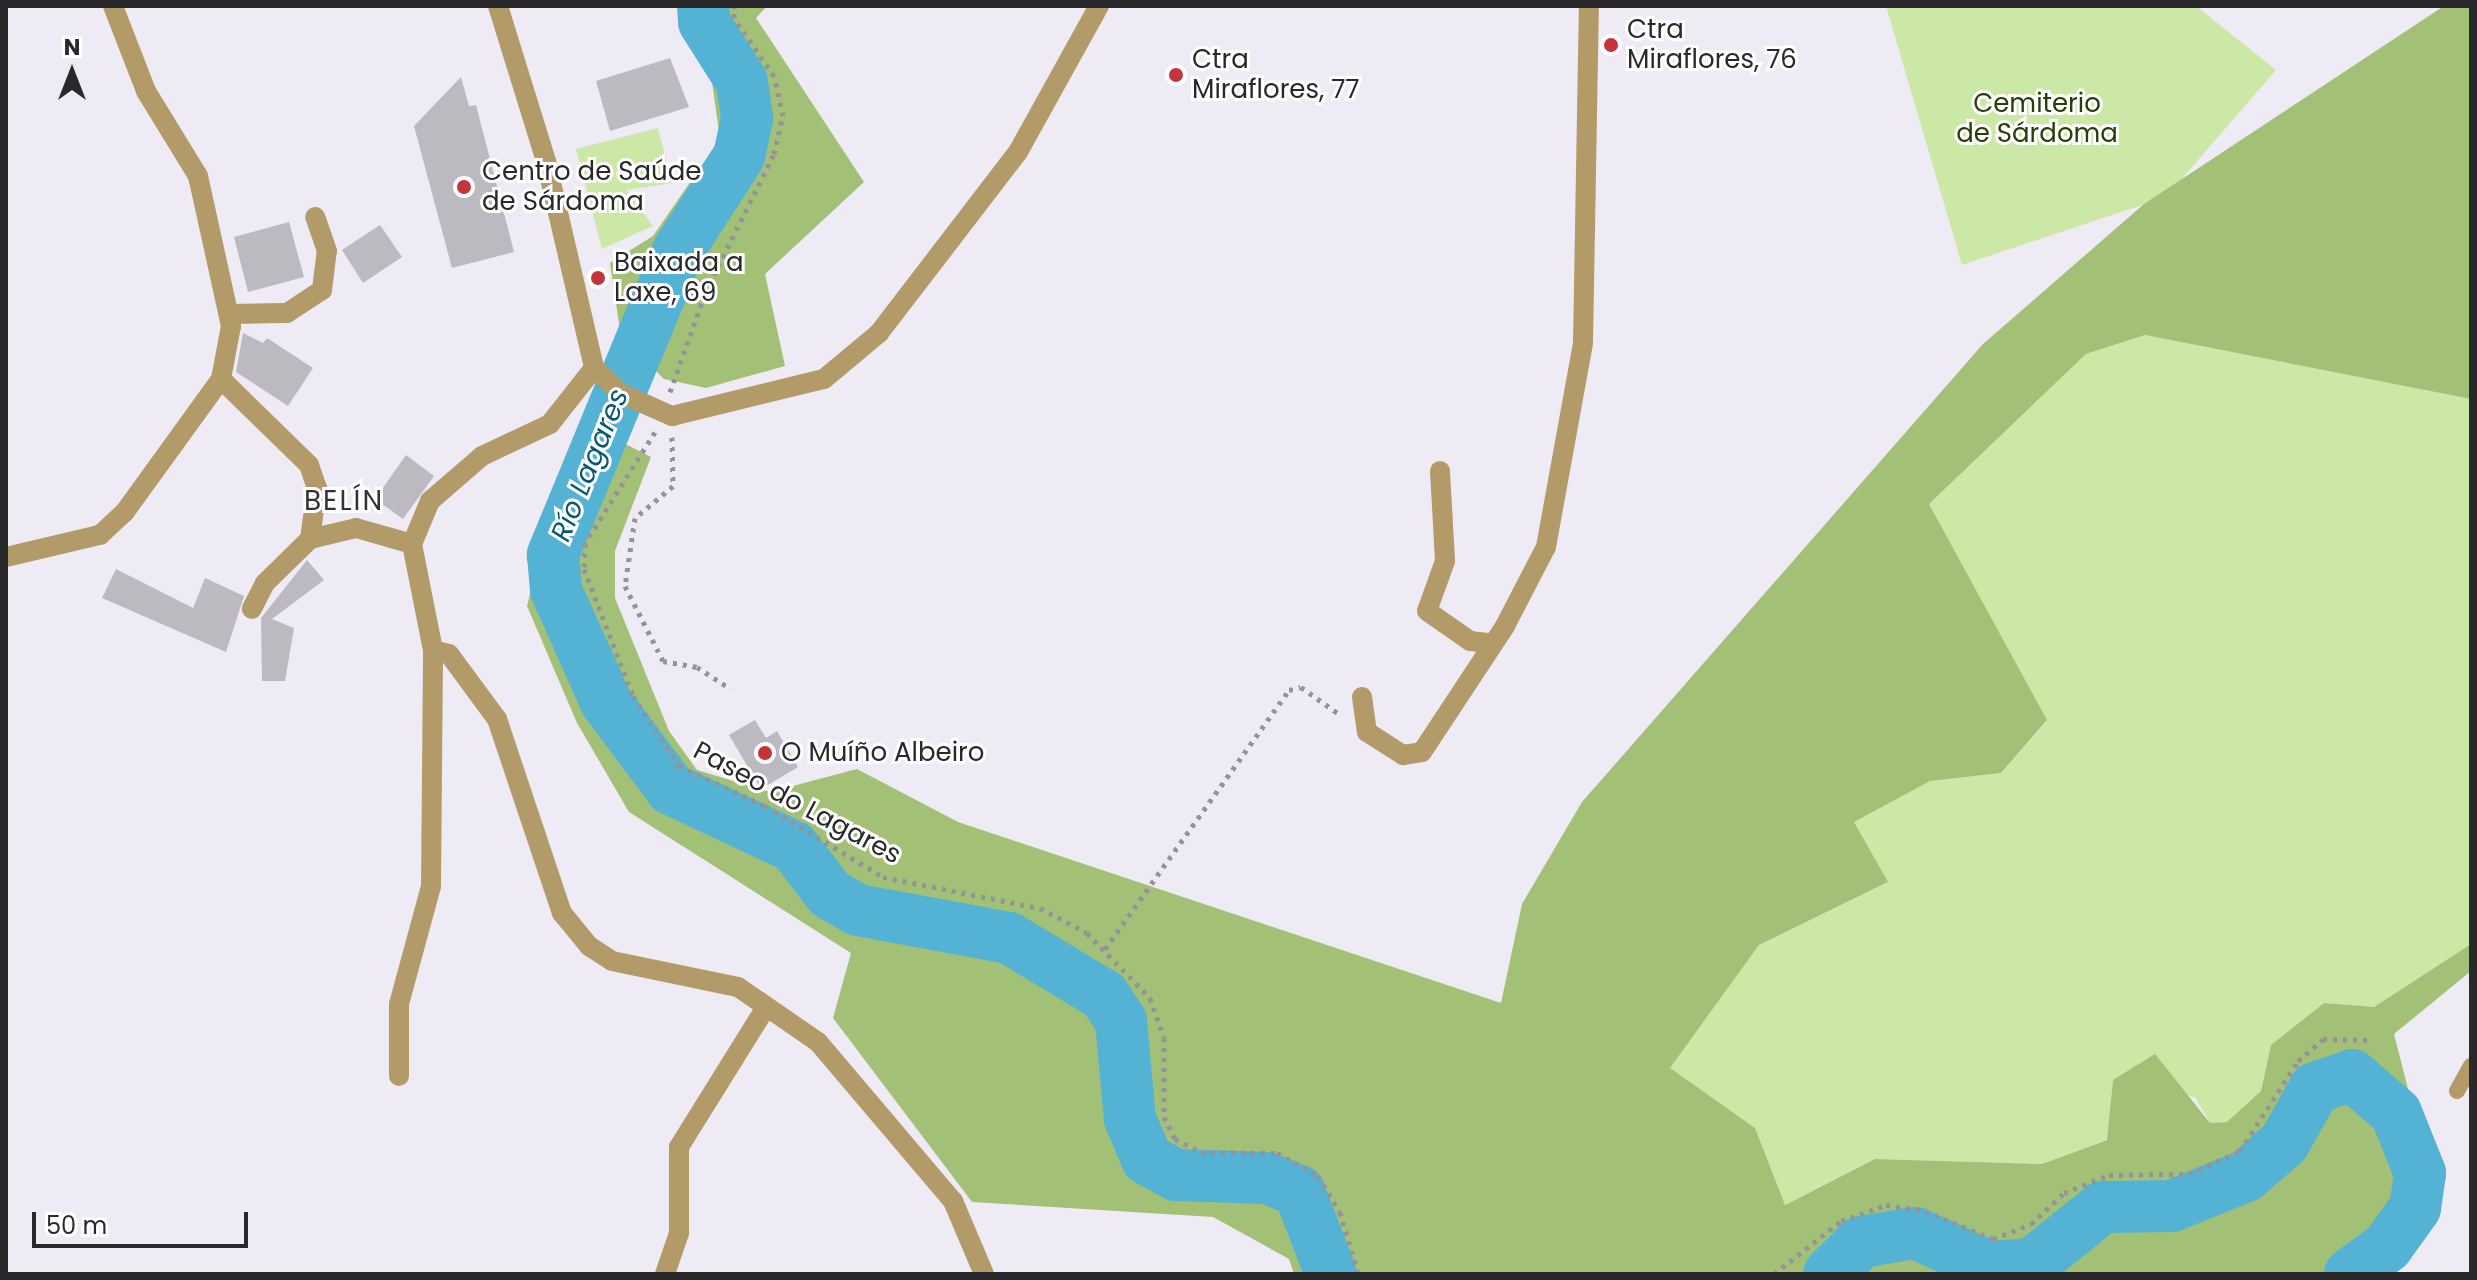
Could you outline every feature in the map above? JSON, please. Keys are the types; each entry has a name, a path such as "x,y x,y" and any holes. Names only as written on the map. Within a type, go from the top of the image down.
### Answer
{"street":[{"path":"6,557 100,535 124,513 221,379 232,314 198,176 146,91 113,6"},
{"path":"498,6 550,177 599,374 663,413 824,379 879,333 1018,152 1099,6"},
{"path":"1362,697 1367,732 1403,755 1422,752 1546,547 1583,343 1589,6"},
{"path":"232,314 287,313 322,290 327,251 315,217"},
{"path":"399,1076 399,1004 431,886 438,688 412,544 450,477 550,424 599,374"},
{"path":"221,379 309,465 317,488 310,539"},
{"path":"1440,471 1445,561 1427,611 1458,636 1490,643"},
{"path":"252,609 265,583 310,539 356,528 412,544"},
{"path":"433,650 449,654 497,719 562,913 589,946 663,975 710,976 766,1007 818,1042 953,1201 984,1274"},
{"path":"665,1274 679,1233 679,1147 766,1007"}],"lane":[{"path":"2457,1091 2471,1066"}],"path":[{"name":"Paseo do Lagares","path":"734,6 734,18 774,76 783,116 774,154 705,293 663,413 585,543 584,569 633,696 679,766 765,806 883,877 1040,908 1105,949 1150,998 1164,1038 1164,1117 1175,1139 1201,1152 1277,1153 1318,1176 1340,1212 1358,1274"},
{"path":"663,413 673,486 635,518 625,586 663,661 697,667 731,689"},
{"path":"1105,949 1289,690 1301,687 1367,732"},
{"path":"1774,1274 1841,1221 1886,1205 1925,1211 1993,1239 2031,1224 2064,1193 2109,1175 2189,1174 2240,1151 2298,1061 2323,1039 2372,1040"},
{"path":"1625,1274 1675,1274"}],"green space":[{"path":"685,6 767,6 756,18 864,182 765,274 785,366 706,388 664,379 621,337 610,263 653,236 720,139 712,82"},
{"name":"Cemiterio de Sárdoma","path":"1886,6 2196,6 2276,70 2166,197 1962,265"},
{"path":"2444,6 2471,6 2471,399 2145,335 2086,354 1929,504 2047,720 2001,773 1930,781 1854,822 1888,882 1759,945 1670,1068 1755,1128 1785,1205 1875,1159 2042,1164 2107,1140 2113,1080 2155,1054 2210,1123 2227,1122 2261,1091 2271,1045 2324,1003 2374,1007 2471,944 2471,971 2394,1034 2433,1187 2364,1274 1294,1274 1289,1259 1213,1217 972,1202 833,1018 851,953 629,812 577,723 527,606 552,507 590,426 651,457 615,551 615,598 669,731 697,770 770,792 857,769 958,822 1501,1003 1522,904 1582,802 1983,344 2144,204"},
{"path":"658,128 672,183 626,190 653,226 602,249 576,149"},
{"path":"2145,335 2471,399 2471,944 2374,1007 2324,1003 2271,1045 2261,1091 2228,1122 2210,1123 2195,1097 2113,1080 2108,1139 2042,1164 1875,1159 1784,1205 1755,1128 1669,1069 1759,945 1887,883 1853,822 1930,781 2001,773 2047,721 1929,504 2086,354"}],"building":[{"path":"670,58 689,107 610,131 596,81"},
{"name":"Centro de Saúde de Sárdoma","path":"461,77 469,106 476,105 514,252 452,268 414,126"},
{"path":"289,222 304,277 248,292 234,237"},
{"path":"380,225 402,257 363,283 342,250"},
{"path":"243,333 263,343 267,338 313,368 288,406 236,372"},
{"path":"406,455 434,476 403,519 375,499"},
{"path":"307,560 324,580 272,619 294,628 285,681 262,681 261,618"},
{"path":"116,569 193,608 205,578 244,596 226,652 102,598"},
{"name":"O Muíño Albeiro","path":"755,720 766,738 777,731 798,767 761,789 729,735"}],"waterway":[{"name":"Río Lagares","path":"703,6 704,22 742,82 747,119 739,156 678,251 553,555 556,590 606,702 671,789 794,847 830,894 858,910 1009,938 1104,995 1121,1021 1130,1119 1147,1159 1176,1175 1267,1178 1299,1191 1331,1274"},
{"name":"Río Lagares","path":"1829,1274 1861,1242 1915,1233 1990,1267 2032,1264 2103,1207 2172,1206 2246,1176 2284,1143 2315,1088 2352,1075 2396,1113 2420,1173 2415,1208 2387,1247 2350,1274"}],"place":[{"name":"Ctra Miraflores, 76","path":"1611,45"},
{"name":"Ctra Miraflores, 77","path":"1176,75"},
{"name":"Centro de Saúde de Sárdoma","path":"464,187"},
{"name":"Baixada a Laxe, 69","path":"598,278"},
{"name":"O Muíño Albeiro","path":"765,753"}],"district":[{"name":"BELÍN","path":"344,501"}]}
